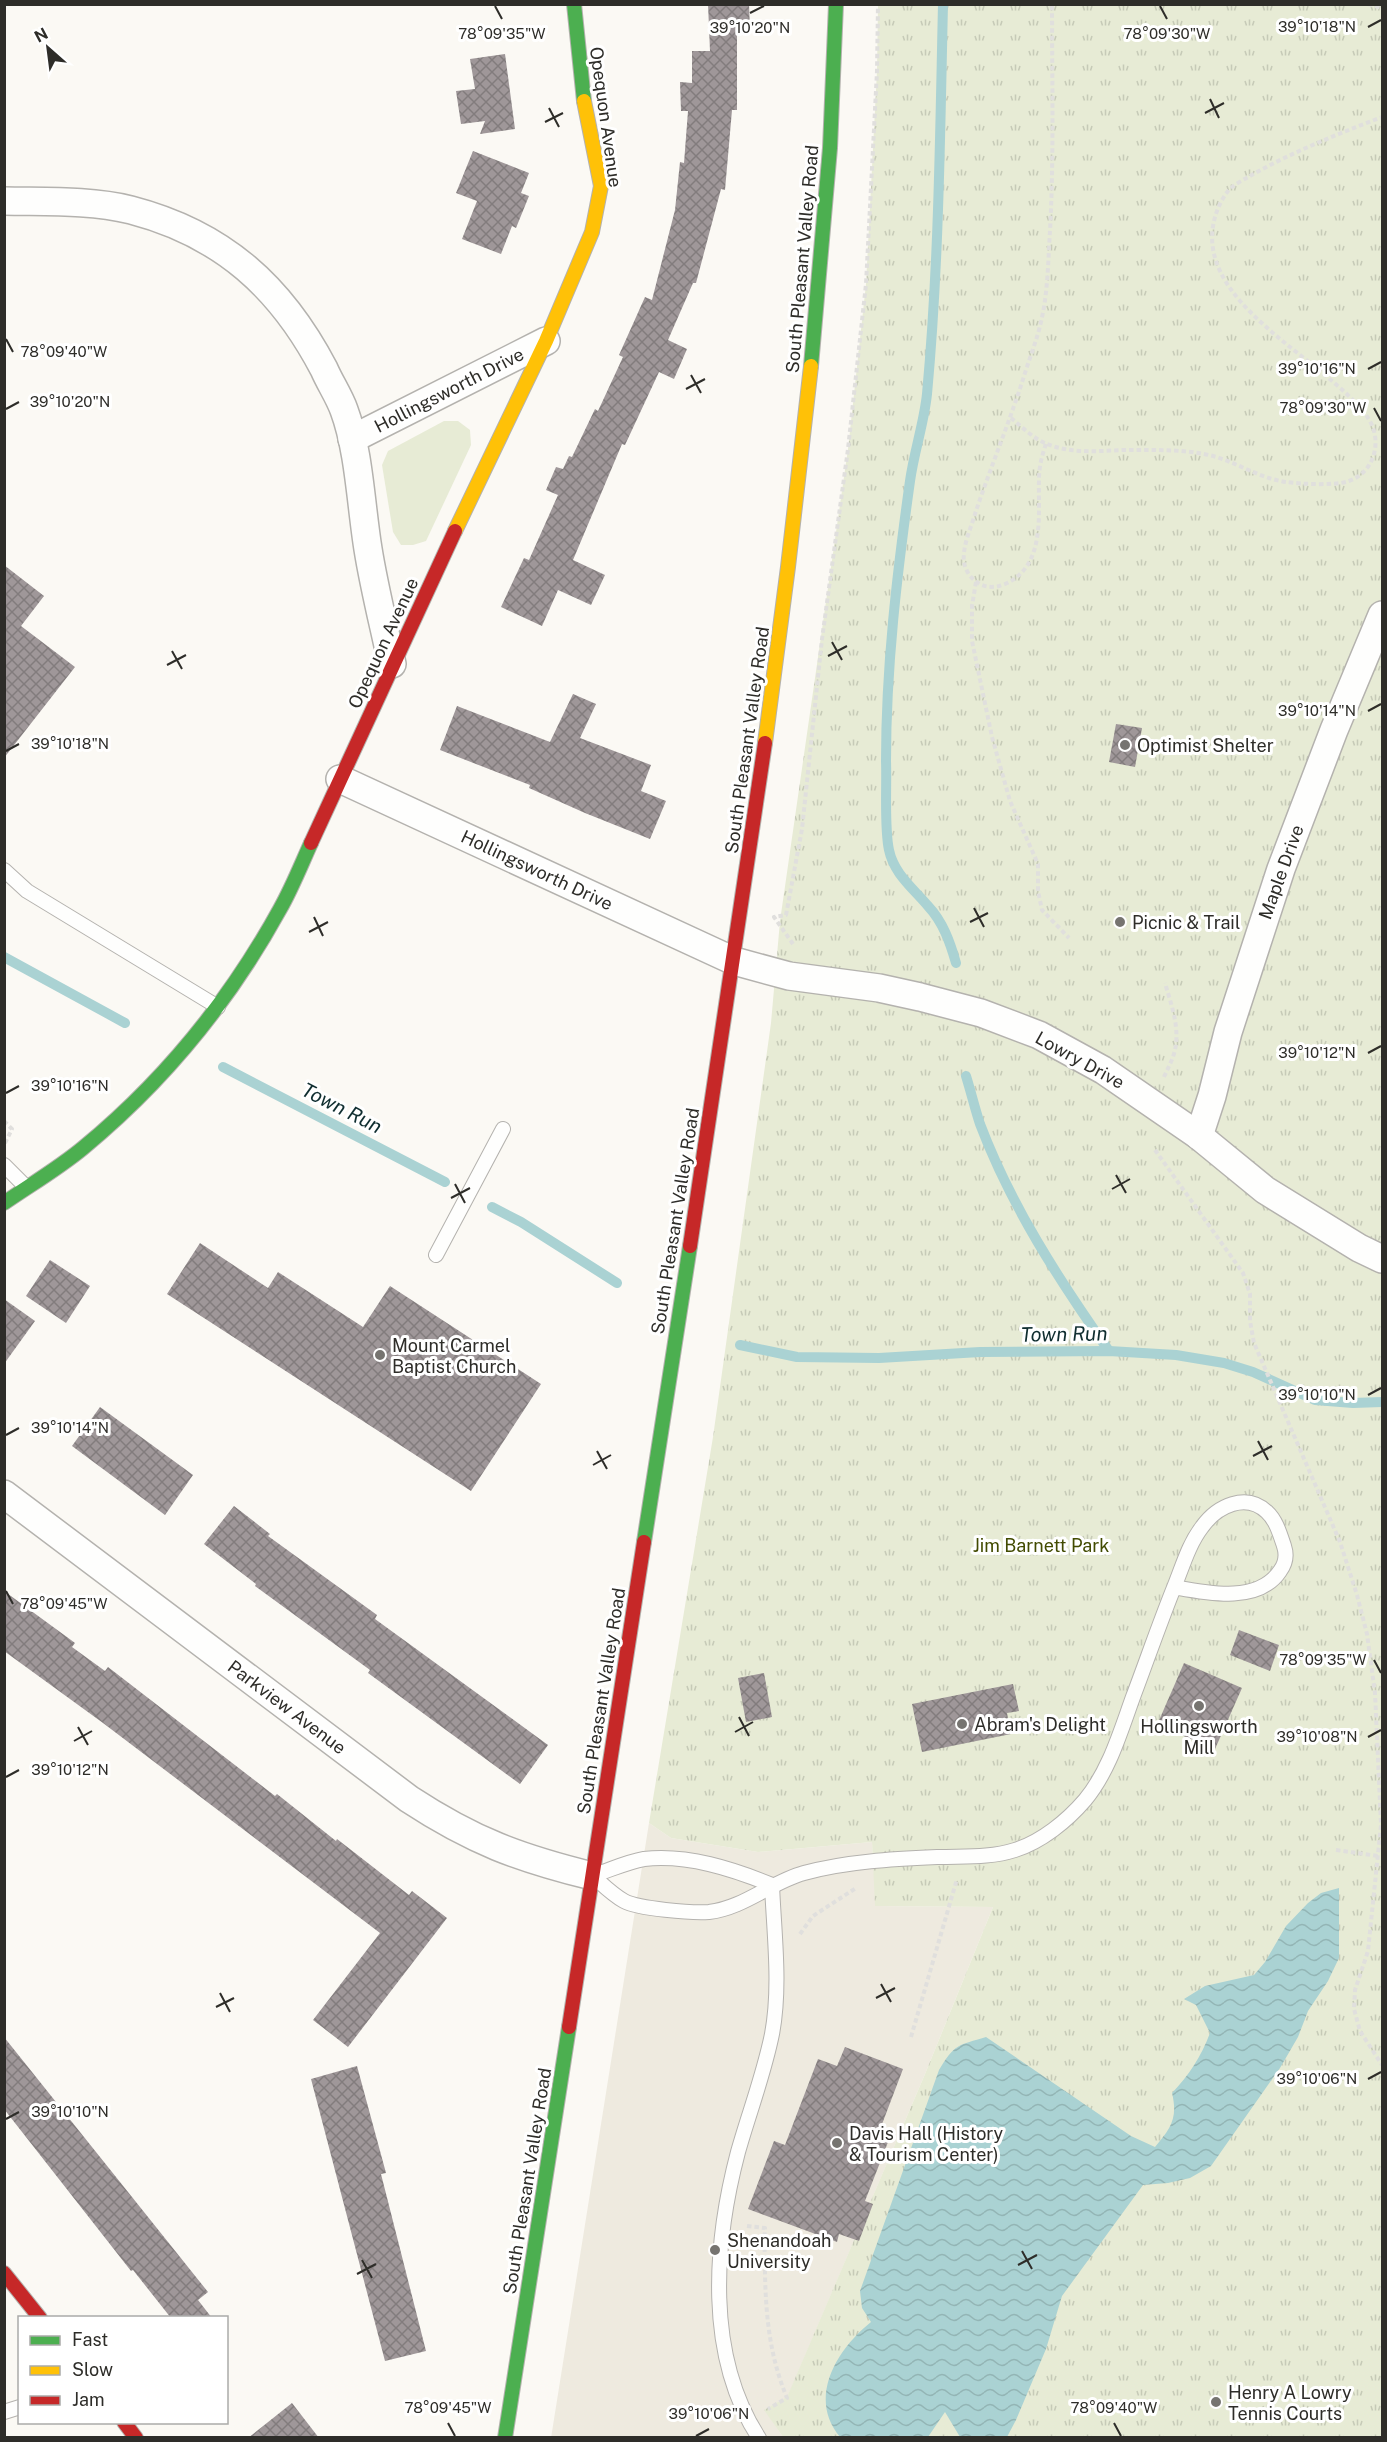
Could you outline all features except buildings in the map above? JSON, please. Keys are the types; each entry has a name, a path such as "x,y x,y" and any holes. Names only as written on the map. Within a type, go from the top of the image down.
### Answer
{"main road":[{"name":"Opequon Avenue","path":"4,1203 82,1149 149,1088 218,1006 243,972 281,908 392,664 546,341 592,232 601,186 584,96 574,4"},
{"name":"South Pleasant Valley Road","path":"505,2438 734,961 778,651 801,461 828,192 836,67 836,4"},
{"path":"4,2273 38,2316"},
{"path":"126,2424 136,2438"}],"street":[{"name":"Hollingsworth Drive","path":"4,201 93,204 131,210 167,222 214,243 242,262 277,297 308,338 344,410 352,439 368,552 392,664"},
{"name":"Hollingsworth Drive","path":"352,439 546,341"},
{"name":"Maple Drive","path":"1198,1136 1212,1096 1231,1023 1281,869 1334,730 1383,615"},
{"name":"Hollingsworth Drive","path":"340,779 734,961"},
{"name":"Lowry Drive","path":"734,961 789,976 879,988 981,1013 1039,1035 1074,1052 1148,1099 1265,1190 1359,1248 1383,1259"},
{"name":"Parkview Avenue","path":"4,1494 390,1785 436,1817 465,1834 511,1854 592,1876"}],"lane":[{"path":"4,870 27,891 218,1006"},
{"path":"436,1255 503,1129"},
{"path":"4,1165 27,1189"},
{"path":"592,1876 624,1901 635,1905 647,1908 709,1912 746,1900 772,1885 804,1873 898,1858 997,1855 1036,1841 1071,1815 1101,1777 1118,1741 1174,1587 1188,1551 1201,1528 1212,1515 1233,1503 1252,1503 1268,1512 1279,1530 1286,1552 1285,1565 1265,1586 1242,1592 1213,1594 1174,1587"},
{"path":"592,1876 643,1860 666,1859 739,1871 772,1885"},
{"path":"759,2438 738,2398 728,2364 722,2325 719,2274 722,2230 728,2198 772,2035 775,2003 772,1885"},
{"path":"4,2302 18,2290"}],"path":[{"path":"793,944 774,917 786,915 802,829 822,639 849,437 866,284 877,71 878,4"},
{"path":"1046,444 1040,461 1039,533 1031,558 1010,582 997,587 988,587 976,582 968,573 964,561 967,541 989,473 1011,418 1041,324 1048,265 1052,183 1052,4"},
{"path":"1368,4 1383,8"},
{"path":"1011,418 1046,444 1066,450 1088,452 1183,451 1211,456 1266,478 1287,482 1347,482 1368,467 1375,453 1376,437 1369,419 1338,385 1269,332 1238,298 1227,284 1216,261 1212,231 1217,211 1228,191 1244,180 1270,165 1383,117"},
{"path":"976,582 972,606 972,641 992,737 1010,801 1038,864 1038,891 1042,910 1069,938"},
{"path":"1164,1077 1175,1049 1175,1020 1165,982"},
{"path":"4,1121 12,1129 4,1144"},
{"path":"1155,1150 1243,1273 1250,1294 1250,1321 1254,1342 1340,1542 1367,1634 1375,1693 1381,1824 1368,1951 1355,1990 1354,2010 1360,2031 1383,2065"},
{"path":"1336,1850 1378,1856"},
{"path":"911,2037 965,1856"},
{"path":"796,1941 802,1928 813,1916 864,1884"},
{"path":"744,2225 765,2228 766,2314 770,2349 776,2373 787,2398 764,2410 771,2419"}],"shaded area":[{"name":"Shenandoah University","path":"649,1823 671,1838 758,1852 872,1842 876,1906 993,1907 925,2074 787,2398 765,2410 783,2437 551,2438"}],"green space":[{"name":"Jim Barnett Park","path":"878,5 1382,5 1382,2437 783,2437 764,2410 787,2397 925,2074 993,1907 875,1906 872,1842 758,1852 671,1838 649,1823 713,1437 771,1023 780,921 848,449 866,284 877,71"},
{"path":"444,421 458,421 470,430 471,445 426,541 413,545 401,545 393,532 382,465 388,451"}],"water":[{"path":"1339,1888 1339,1958 1328,1981 1308,2011 1298,2037 1280,2068 1211,2166 1190,2178 1143,2185 1062,2296 1046,2349 1007,2437 960,2437 945,2412 928,2437 840,2437 830,2422 826,2406 826,2391 830,2375 847,2346 871,2322 862,2308 860,2291 939,2070 953,2050 963,2044 986,2037 1131,2136 1155,2147 1172,2122 1174,2102 1172,2093 1194,2065 1210,2033 1196,2005 1184,1999 1205,1986 1254,1975 1265,1962 1286,1926 1308,1903 1321,1893"}],"waterway":[{"path":"943,4 938,199 931,345 926,405 910,481 893,621 886,726 886,818 891,859 905,880 938,919 956,963"},
{"name":"Town Run","path":"4,957 125,1023"},
{"name":"Town Run","path":"223,1067 445,1182"},
{"path":"966,1076 980,1124 992,1154 1021,1213 1054,1270 1109,1351"},
{"name":"Town Run","path":"492,1207 521,1222 617,1283"},
{"name":"Town Run","path":"740,1345 797,1357 879,1358 980,1352 1109,1351 1176,1355 1224,1363 1253,1372 1315,1400 1353,1403 1382,1402"}],"traffic: fast":[{"path":"574,4 584,101"},
{"path":"811,366 830,148 836,4"},
{"path":"4,1203 83,1148 112,1123 193,1038 260,943 280,909 311,843"},
{"path":"644,1542 690,1246"},
{"path":"505,2438 569,2027"}],"traffic: slow":[{"path":"455,531 546,341 592,232 601,186 584,101"},
{"path":"765,743 811,366"}],"traffic: jam":[{"path":"311,843 455,531"},
{"path":"690,1246 765,743"},
{"path":"569,2027 644,1542"},
{"path":"4,2273 38,2316"},
{"path":"126,2424 136,2438"}],"place":[{"name":"Optimist Shelter","path":"1125,745"},
{"name":"Picnic & Trail","path":"1120,922"},
{"name":"Mount Carmel Baptist Church","path":"380,1355"},
{"name":"Hollingsworth Mill","path":"1199,1706"},
{"name":"Abram's Delight","path":"962,1724"},
{"name":"Davis Hall (History & Tourism Center)","path":"837,2143"},
{"name":"Shenandoah University","path":"715,2250"},
{"name":"Henry A Lowry Tennis Courts","path":"1216,2402"}]}
